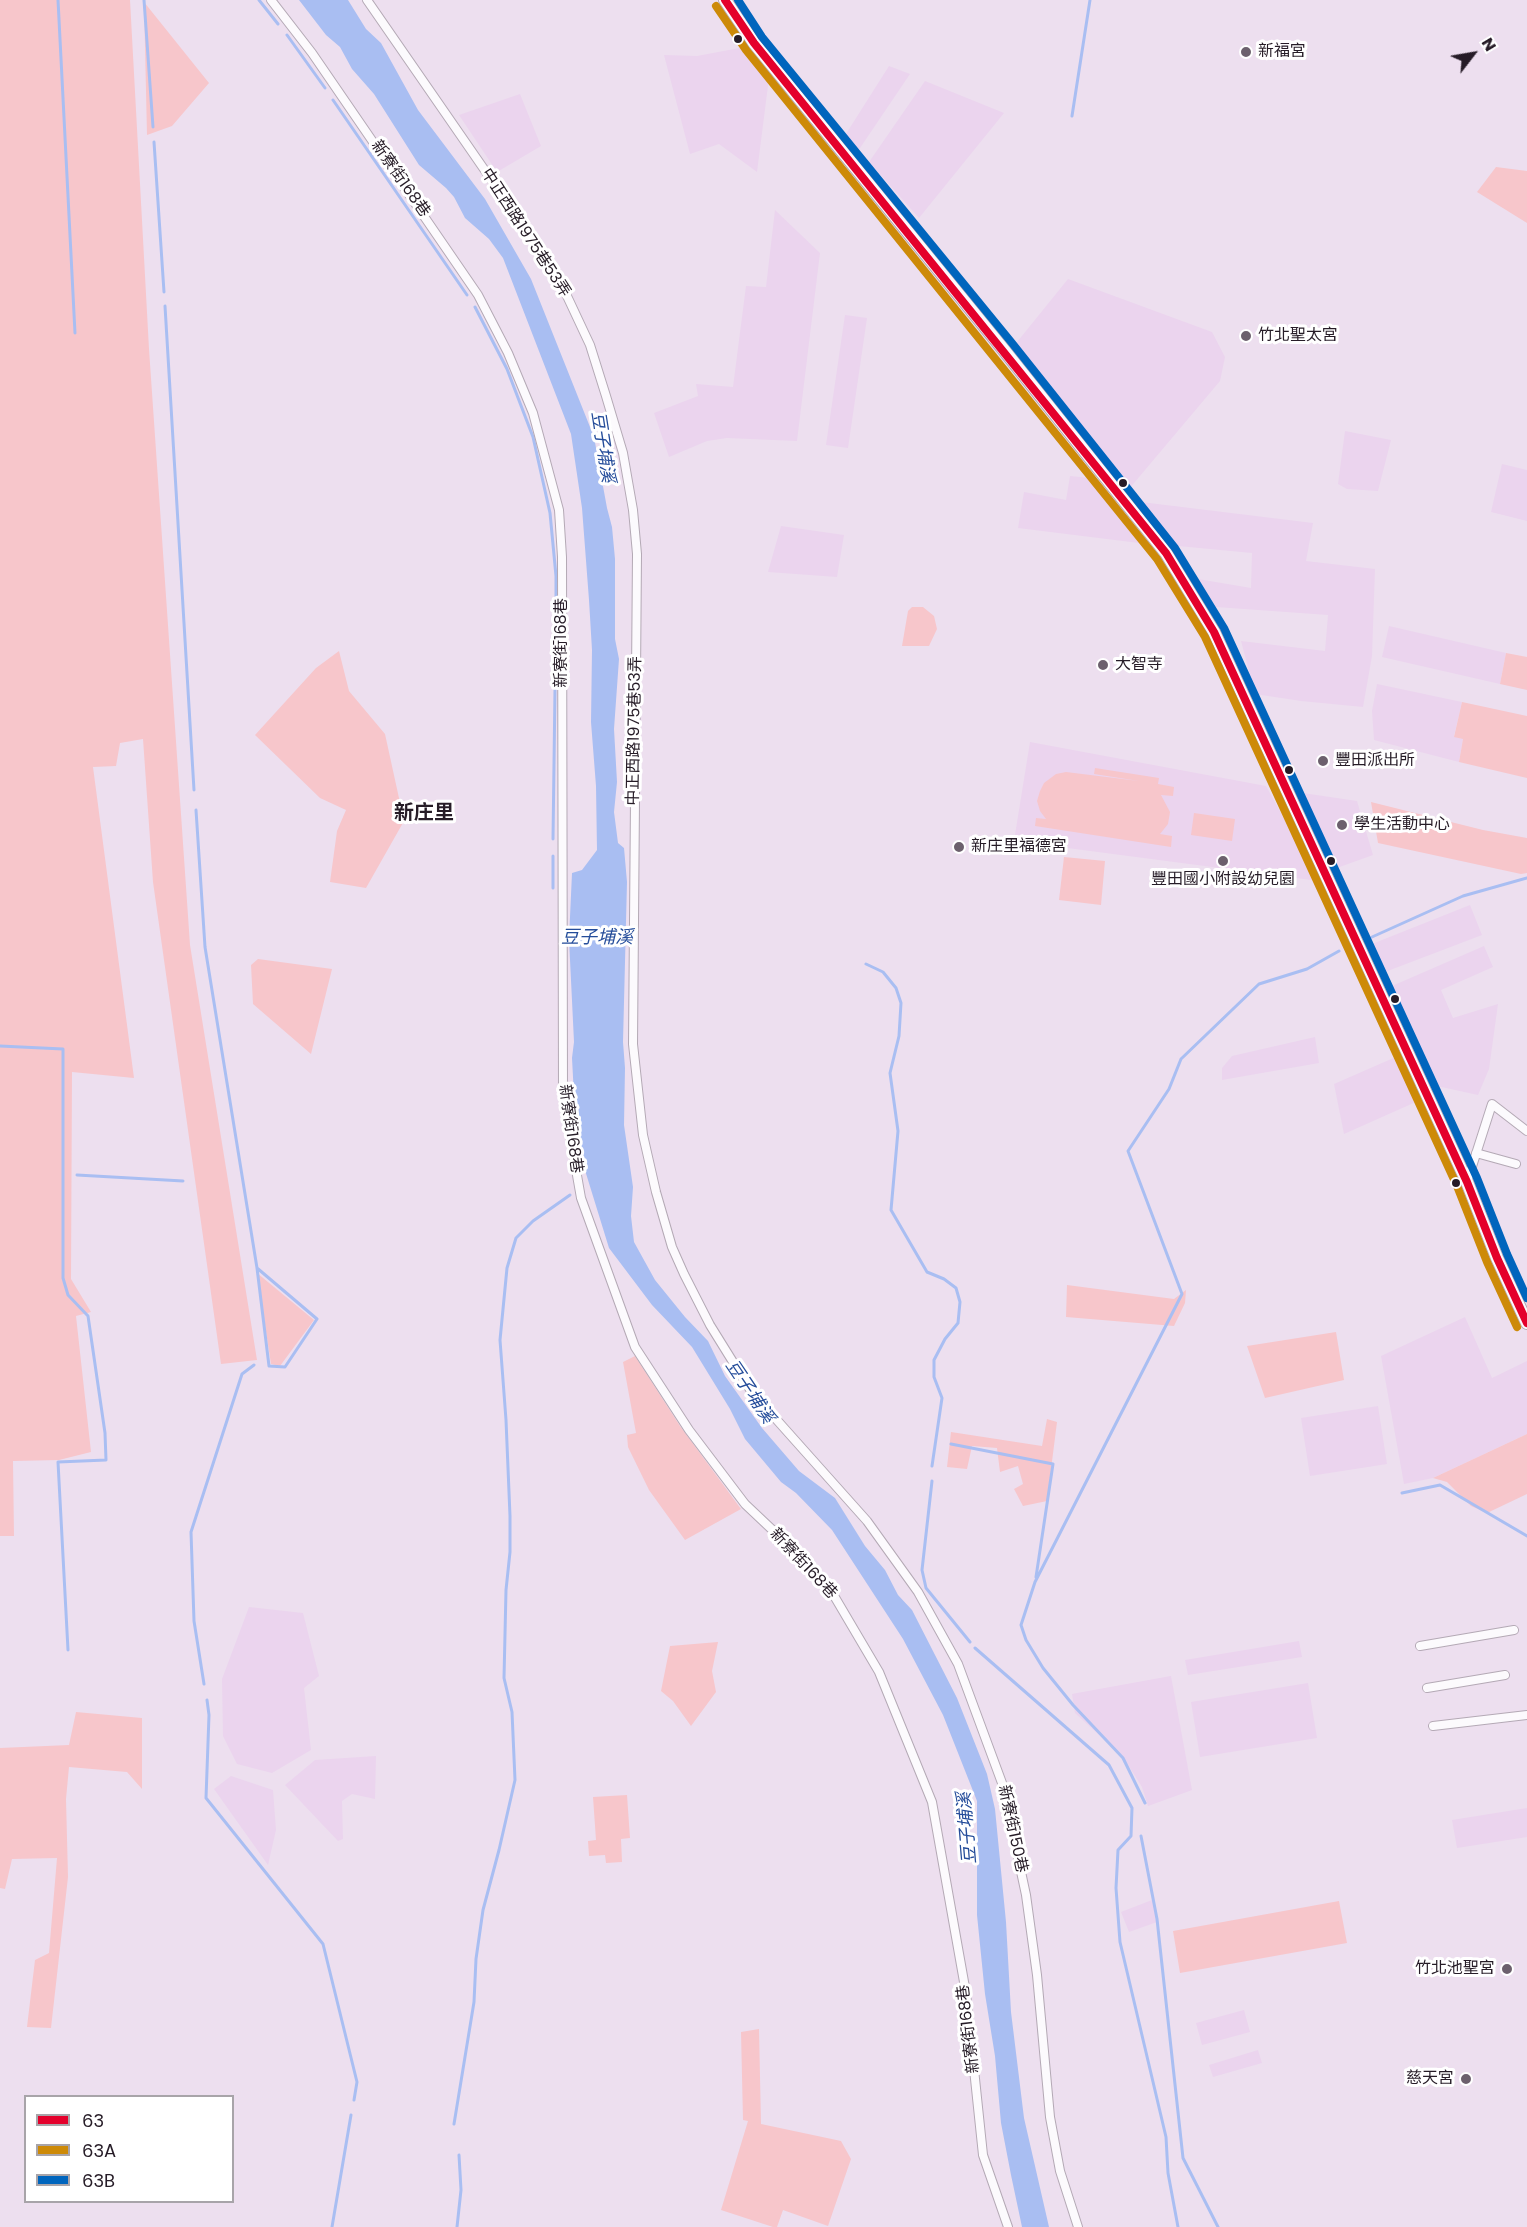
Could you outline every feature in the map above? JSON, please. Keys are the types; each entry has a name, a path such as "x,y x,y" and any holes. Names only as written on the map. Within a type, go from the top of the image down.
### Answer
{"main road":[{"path":"725,0 754,43 1166,553 1214,632 1467,1182 1497,1258 1527,1323"}],"street":[{"name":"新寮街168巷","path":"271,0 312,52 478,295 508,353 533,413 559,510 562,557 563,1096 581,1198 636,1347 689,1430 745,1504 800,1556 833,1594 883,1683 932,1802 966,1993 983,2155 1008,2227"},
{"name":"中正西路1975巷53弄","path":"369,2 542,254 567,296 590,345 612,415 623,453 638,554 633,1022 634,1065 643,1135 672,1247 710,1325 751,1391 827,1475"},
{"path":"1467,1182 1492,1104 1527,1131"},
{"path":"1476,1153 1516,1164"},
{"name":"新寮街150巷","path":"827,1475 867,1521 918,1592 958,1664 1002,1783 1026,1895 1037,1975 1050,2117 1060,2171 1078,2227"},
{"path":"1420,1646 1514,1630"},
{"path":"1427,1688 1505,1675"},
{"path":"1433,1726 1527,1715"}],"shaded area":[{"path":"0,0 130,0 149,349 190,945 257,1360 221,1364 153,882 143,739 120,743 116,766 93,767 134,1078 72,1072 71,1279 91,1312 76,1316 91,1452 59,1460 13,1461 14,1536 0,1536"},
{"path":"144,2 209,83 172,126 147,135"},
{"path":"750,46 770,70 757,172 719,144 690,154 664,55 697,56"},
{"path":"889,66 910,74 858,151 844,137"},
{"path":"925,81 1004,113 919,218 869,162"},
{"path":"520,94 541,146 497,172 459,115"},
{"path":"1496,167 1527,171 1527,223 1477,192"},
{"path":"775,210 820,253 797,441 727,438 707,441 669,457 654,413 698,396 696,384 733,387 746,286 766,287"},
{"path":"1068,279 1212,332 1225,357 1220,381 1129,489 1013,347"},
{"path":"845,315 867,318 848,448 826,445"},
{"path":"1345,431 1391,440 1378,491 1347,489 1338,484"},
{"path":"1502,464 1527,470 1527,521 1491,512"},
{"path":"1070,476 1090,478 1139,543 1018,528 1024,492 1066,500"},
{"path":"1141,502 1313,523 1306,561 1375,569 1372,656 1363,707 1255,694 1241,641 1325,651 1328,615 1216,607 1198,579 1251,588 1252,553 1178,546"},
{"path":"781,526 844,535 837,577 768,572"},
{"path":"912,607 923,607 934,616 937,629 929,646 902,646 908,611"},
{"path":"1389,626 1506,653 1500,684 1382,657"},
{"path":"339,651 349,691 385,734 404,821 366,888 330,882 337,831 346,810 320,798 255,735 316,668"},
{"path":"1506,653 1527,657 1527,690 1500,684"},
{"path":"1377,684 1462,702 1454,736 1463,739 1459,762 1374,740 1372,711"},
{"path":"1462,702 1527,716 1527,778 1459,762 1463,739 1454,737"},
{"path":"1030,742 1266,786 1319,881 1014,841"},
{"path":"1095,768 1159,778 1158,784 1174,787 1173,796 1161,795 1170,812 1168,824 1160,834 1172,836 1171,847 1035,826 1036,818 1046,819 1037,801 1040,791 1044,783 1056,774 1066,772 1139,781 1094,774"},
{"path":"1296,792 1357,801 1373,855 1334,869"},
{"path":"1371,802 1483,830 1527,838 1527,873 1521,874 1378,843"},
{"path":"1194,813 1235,819 1232,841 1191,835"},
{"path":"1064,857 1105,861 1101,905 1059,900"},
{"path":"1470,905 1482,935 1385,972 1372,944"},
{"path":"1484,946 1493,967 1441,990 1453,1018 1498,1004 1489,1069 1478,1095 1437,1086 1392,986"},
{"path":"258,959 332,969 311,1054 253,1004 251,965"},
{"path":"1315,1037 1319,1063 1222,1080 1222,1068 1232,1056"},
{"path":"1398,1056 1418,1101 1344,1134 1334,1084"},
{"path":"257,1273 314,1320 280,1366 271,1364"},
{"path":"1067,1285 1174,1299 1186,1290 1185,1303 1174,1326 1066,1317"},
{"path":"1465,1317 1492,1378 1527,1361 1527,1434 1433,1478 1404,1484 1381,1356"},
{"path":"1336,1332 1344,1380 1265,1398 1247,1346"},
{"path":"635,1356 680,1426 741,1509 685,1540 649,1490 628,1447 627,1435 636,1433 623,1362"},
{"path":"1378,1406 1387,1464 1310,1476 1301,1418"},
{"path":"1047,1419 1057,1422 1047,1501 1023,1506 1014,1489 1023,1484 1018,1466 1000,1472 997,1448 972,1446 967,1469 947,1467 951,1432 1042,1446"},
{"path":"1527,1434 1527,1494 1487,1513 1471,1506 1447,1482 1433,1478"},
{"path":"249,1607 303,1613 319,1676 304,1688 311,1750 272,1773 237,1764 223,1736 222,1679"},
{"path":"1299,1641 1302,1657 1188,1675 1185,1660"},
{"path":"718,1642 712,1671 716,1692 691,1726 673,1701 661,1691 670,1646"},
{"path":"1171,1676 1192,1790 1148,1806 1142,1787 1123,1757 1075,1713 1072,1694"},
{"path":"1308,1683 1317,1738 1200,1757 1191,1702"},
{"path":"76,1712 142,1718 142,1789 127,1772 69,1767 66,1799 68,1877 51,2028 27,2027 35,1960 49,1953 57,1858 12,1859 5,1889 0,1888 0,1748 69,1745"},
{"path":"376,1756 375,1799 352,1794 342,1801 343,1839 338,1841 285,1785 315,1760"},
{"path":"231,1776 273,1790 276,1830 268,1865 214,1789"},
{"path":"627,1795 630,1838 621,1839 622,1862 606,1863 605,1855 589,1856 588,1841 596,1840 593,1797"},
{"path":"1527,1808 1527,1837 1457,1848 1452,1820"},
{"path":"1152,1900 1157,1922 1129,1932 1121,1912"},
{"path":"1339,1901 1347,1943 1180,1973 1173,1931"},
{"path":"1244,2010 1250,2032 1202,2045 1196,2023"},
{"path":"759,2029 761,2124 841,2141 851,2159 828,2226 783,2210 777,2227 773,2227 721,2210 748,2121 743,2120 741,2032"},
{"path":"1258,2050 1262,2063 1213,2077 1209,2065"}],"water":[{"name":"豆子埔溪","path":"299,0 348,0 366,29 381,43 418,110 485,199 531,279 594,437 612,527 615,559 615,639 619,659 614,729 617,782 614,812 618,843 624,848 627,882 623,1042 624,1125 633,1187 631,1216 634,1242 655,1280 708,1341 725,1376 762,1428 799,1471 835,1498 865,1546 885,1570 898,1595 912,1610 957,1698 987,1774 995,1809 1006,1922 1011,2012 1024,2118 1049,2227 1022,2227 1011,2175 1001,2123 977,1915 977,1801 943,1715 903,1639 832,1530 796,1493 781,1482 745,1439 730,1409 692,1347 652,1305 609,1248 584,1167 575,1115 569,939 572,873 582,870 597,850 596,786 591,722 592,650 589,600 582,508 571,434 503,258 489,239 465,218 454,197 446,188 419,165 374,94 352,69 340,47 326,35"}],"waterway":[{"path":"58,0 75,333"},
{"path":"144,0 153,127"},
{"path":"259,0 278,24"},
{"path":"1072,116 1090,0"},
{"path":"287,35 325,88"},
{"path":"333,100 467,295"},
{"path":"154,142 164,292"},
{"path":"165,306 194,790"},
{"path":"475,307 507,369 533,437 550,513 556,599"},
{"path":"553,839 556,614"},
{"path":"196,810 205,947 257,1268 269,1366 285,1367 317,1319 257,1268"},
{"path":"553,856 553,888"},
{"path":"1372,937 1463,896 1527,878"},
{"path":"1145,1803 1123,1758 1073,1705 1043,1668 1026,1640 1021,1625 1035,1582 1182,1294 1128,1151 1169,1089 1181,1059 1259,984 1307,969 1339,951"},
{"path":"866,964 883,972 896,988 901,1003 899,1036 890,1073 898,1131 891,1210 927,1272 944,1279 956,1288 960,1302 958,1323 945,1339 934,1360 934,1377 942,1398 932,1466"},
{"path":"0,1046 63,1049 63,1278 68,1295 88,1316 105,1433 106,1460 58,1462 68,1650"},
{"path":"77,1175 183,1181"},
{"path":"454,2124 474,2002 476,1959 483,1910 515,1780 512,1712 504,1678 510,1516 500,1340 507,1268 516,1238 533,1221 570,1195"},
{"path":"204,1684 194,1621 191,1532 242,1374 254,1365"},
{"path":"951,1444 1053,1464 1036,1577"},
{"path":"932,1481 922,1570 926,1588 970,1642"},
{"path":"1402,1493 1440,1485 1527,1536"},
{"path":"975,1648 1109,1765 1132,1808 1131,1836 1118,1850 1116,1888 1120,1942 1166,2137 1168,2173 1178,2227"},
{"path":"207,1700 209,1715 206,1798 323,1944 357,2082 354,2100"},
{"path":"1141,1836 1157,1919 1183,2158 1218,2227"},
{"path":"332,2227 351,2115"},
{"path":"457,2227 461,2190 459,2155"}],"transit line":[{"name":"63","path":"725,0 754,43 1166,553 1214,632 1467,1182 1497,1258 1527,1323"},
{"name":"63B","path":"738,0 762,37 1012,343 1175,548 1224,628 1477,1178 1527,1298"},
{"name":"63A","path":"716,6 746,50 1157,559 1205,637 1457,1186 1487,1262 1517,1327"}],"place":[{"name":"新福宮","path":"1246,52"},
{"name":"竹北聖太宮","path":"1246,336"},
{"name":"大智寺","path":"1103,665"},
{"name":"豐田派出所","path":"1323,761"},
{"name":"學生活動中心","path":"1342,825"},
{"name":"新庄里福德宮","path":"959,847"},
{"name":"豐田國小附設幼兒園","path":"1223,861"},
{"name":"竹北池聖宮","path":"1507,1969"},
{"name":"慈天宮","path":"1466,2079"}],"district":[{"name":"新庄里","path":"424,814"}]}
